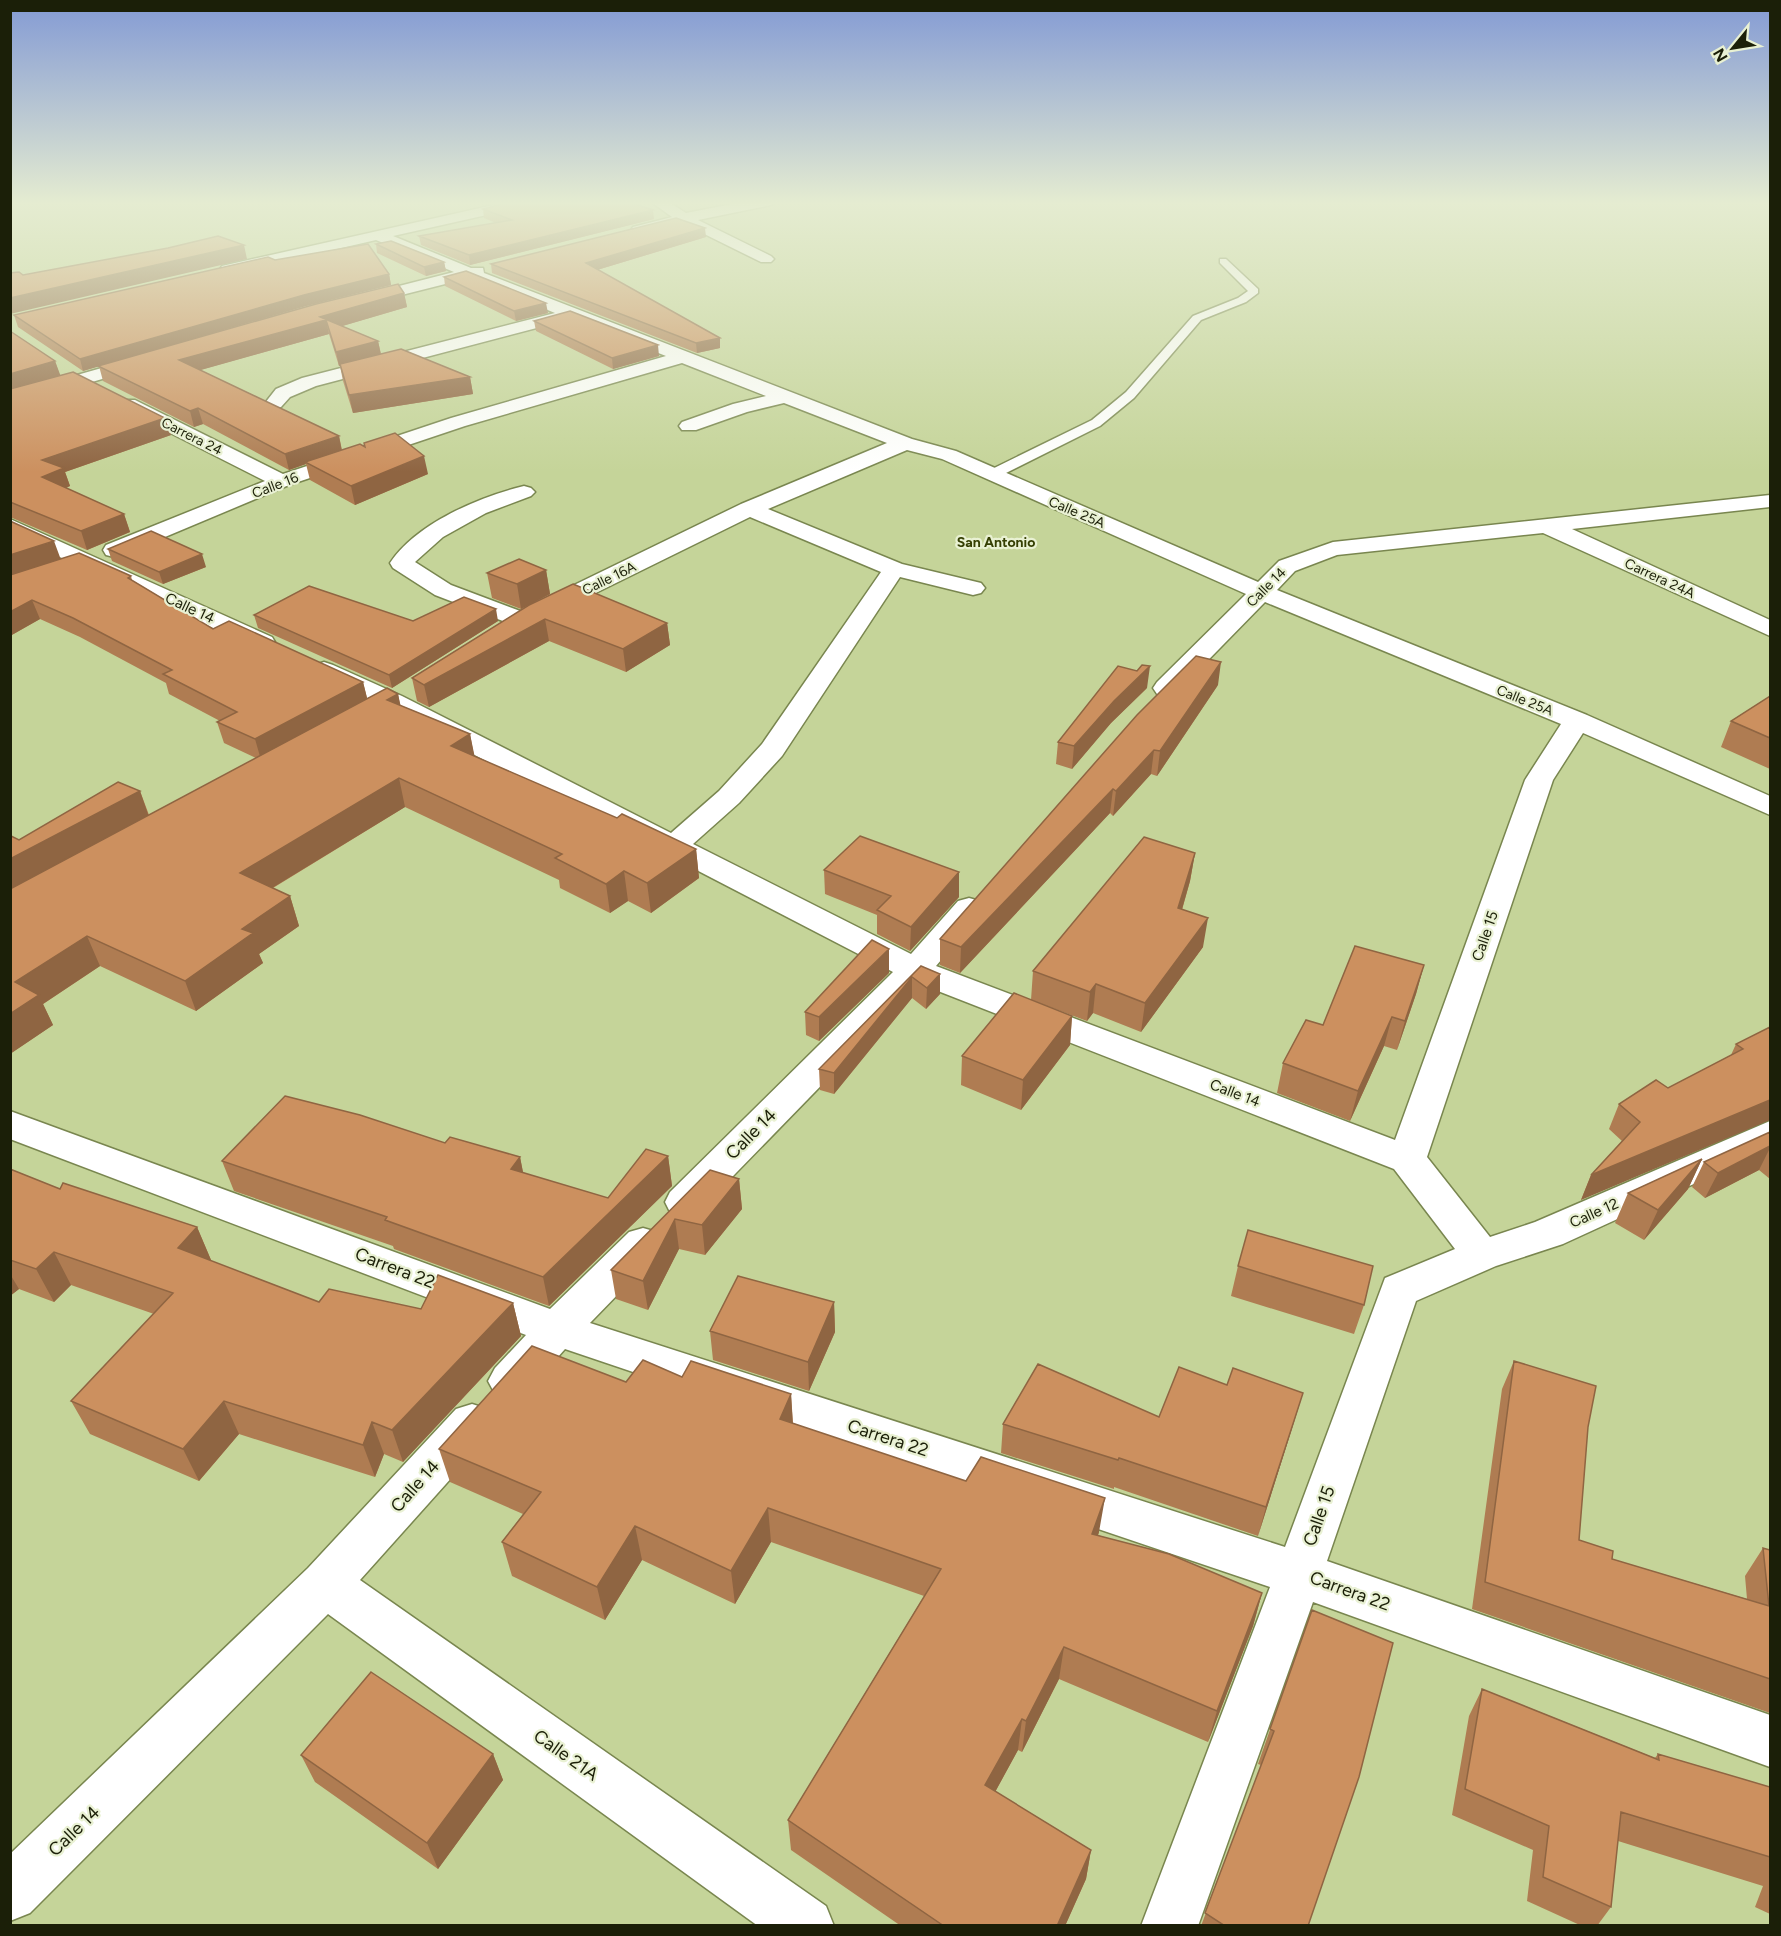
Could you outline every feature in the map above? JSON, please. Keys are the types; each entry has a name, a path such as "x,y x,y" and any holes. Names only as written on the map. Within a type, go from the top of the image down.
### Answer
{"street":[{"path":"347,304 398,291"},
{"name":"Calle 25A","path":"516,291 904,443 949,454 991,475 1261,592 1577,721 1770,807"},
{"path":"274,403 282,393 309,382 572,314"},
{"path":"10,400 158,357"},
{"name":"Calle 16","path":"55,572 282,481 458,422 683,357"},
{"name":"Carrera 24","path":"60,366 80,379 282,481"},
{"path":"689,426 740,408 788,396"},
{"name":"Calle 16A","path":"524,492 478,508 435,532 401,563 443,590 512,627 749,509 904,443"},
{"name":"Calle 14","path":"1140,714 1287,566 1333,549 1770,501"},
{"path":"749,509 894,569 973,588"},
{"name":"Calle 14","path":"10,525 293,656 403,696 673,846 915,970 1407,1159"},
{"name":"Carrera 24A","path":"1549,526 1770,629"},
{"path":"673,846 729,797 772,750 894,569"},
{"path":"362,719 403,696"},
{"name":"Calle 15","path":"1407,1159 1539,780 1577,721"},
{"name":"Calle 14","path":"10,1893 326,1584 557,1329 915,970 992,881"},
{"name":"Carrera 22","path":"10,1124 557,1329 1299,1574 1770,1741"},
{"name":"Calle 12","path":"1549,1233 1770,1134"},
{"path":"1407,1159 1482,1256"},
{"name":"Calle 15","path":"1169,1926 1299,1574 1399,1290 1482,1256 1549,1233"},
{"name":"Calle 21A","path":"326,1584 806,1926"}],"lane":[{"path":"991,475 1096,423 1130,395 1197,318 1242,300 1254,291"}],"building":[{"path":"10,291 39,291 10,298"},
{"path":"118,291 319,291 80,359 14,315"},
{"path":"368,291 404,293 320,317 378,341 336,352 326,320 179,360 339,436 285,454 198,408 190,411 98,366"},
{"path":"474,291 517,291 546,303 514,311"},
{"path":"562,291 637,291 720,338 696,343"},
{"path":"570,311 658,345 612,358 534,321"},
{"path":"10,331 55,361 10,374"},
{"path":"401,349 470,377 349,395 340,364"},
{"path":"73,372 165,418 42,460 64,468 42,477 124,514 81,531 10,502 10,389"},
{"path":"395,433 424,456 351,486 305,462 360,444 365,447 364,443"},
{"path":"10,521 54,541 10,555"},
{"path":"151,531 202,554 159,572 108,549"},
{"path":"79,553 131,576 128,578 213,629 229,621 363,682 255,739 217,722 237,712 163,674 172,670 73,618 32,600 10,612 10,575"},
{"path":"519,559 546,570 517,584 487,573"},
{"path":"573,584 667,623 623,649 545,619 424,685 412,678 529,605"},
{"path":"309,586 413,621 464,597 496,609 389,675 254,615"},
{"path":"1196,656 1221,662 1160,751 1154,750 1116,791 1113,789 961,947 940,939 1137,715"},
{"path":"1142,665 1150,666 1114,701 1074,746 1058,742 1118,666 1137,671"},
{"path":"387,688 398,694 387,700 470,734 451,746 617,818 622,814 696,849 647,883 624,871 606,884 555,858 562,854 399,778 240,873 290,896 242,929 253,933 185,981 87,936 15,982 39,995 10,1014 10,889"},
{"path":"1770,696 1770,738 1731,721"},
{"path":"118,782 140,791 10,859 11,836 19,840"},
{"path":"860,836 959,872 911,927 877,910 891,896 824,870"},
{"path":"1144,837 1195,853 1178,908 1208,918 1145,1003 1096,984 1090,992 1033,971"},
{"path":"872,940 889,949 819,1017 805,1012"},
{"path":"1355,946 1424,965 1405,1021 1392,1017 1358,1091 1283,1063 1306,1020 1323,1025"},
{"path":"921,966 940,974 927,988 912,977 834,1073 819,1069"},
{"path":"1014,993 1072,1016 1023,1080 962,1056"},
{"path":"1770,1027 1770,1100 1591,1175 1640,1122 1619,1104 1656,1080 1668,1088 1743,1049 1736,1044"},
{"path":"285,1096 360,1115 445,1143 450,1137 520,1157 511,1169 608,1198 646,1149 668,1156 543,1277 385,1220 387,1217 222,1161"},
{"path":"1770,1132 1770,1146 1718,1173 1704,1162"},
{"path":"1702,1159 1658,1210 1628,1193"},
{"path":"10,1169 60,1189 63,1183 197,1227 178,1248 319,1302 329,1289 421,1309 438,1275 513,1303 392,1430 372,1422 363,1445 224,1401 183,1449 71,1401 173,1293 54,1252 36,1269 10,1260"},
{"path":"710,1170 739,1179 702,1225 675,1219 643,1281 611,1270"},
{"path":"1248,1230 1373,1266 1364,1305 1238,1266"},
{"path":"738,1276 834,1302 808,1362 710,1331"},
{"path":"532,1346 626,1382 643,1360 682,1377 691,1361 791,1394 780,1419 966,1481 981,1457 1105,1498 1092,1534 1169,1554 1262,1593 1217,1711 1064,1647 1026,1721 1022,1719 985,1785 1091,1850 1057,1926 944,1926 788,1820 941,1569 768,1508 731,1571 635,1526 597,1587 502,1542 541,1492 439,1449"},
{"path":"1514,1361 1596,1386 1588,1427 1579,1540 1613,1551 1612,1559 1769,1606 1763,1548 1770,1550 1770,1679 1485,1582"},
{"path":"1038,1364 1159,1417 1179,1367 1227,1385 1233,1368 1303,1393 1266,1507 1119,1458 1118,1460 1003,1424"},
{"path":"1312,1610 1393,1643 1359,1777 1308,1926 1225,1926 1205,1913 1274,1731 1270,1729"},
{"path":"371,1672 493,1754 427,1843 301,1755"},
{"path":"1482,1689 1659,1760 1658,1754 1770,1787 1770,1857 1621,1812 1611,1907 1543,1877 1549,1826 1465,1789"}],"district":[{"name":"San Antonio","path":"996,542"}]}
